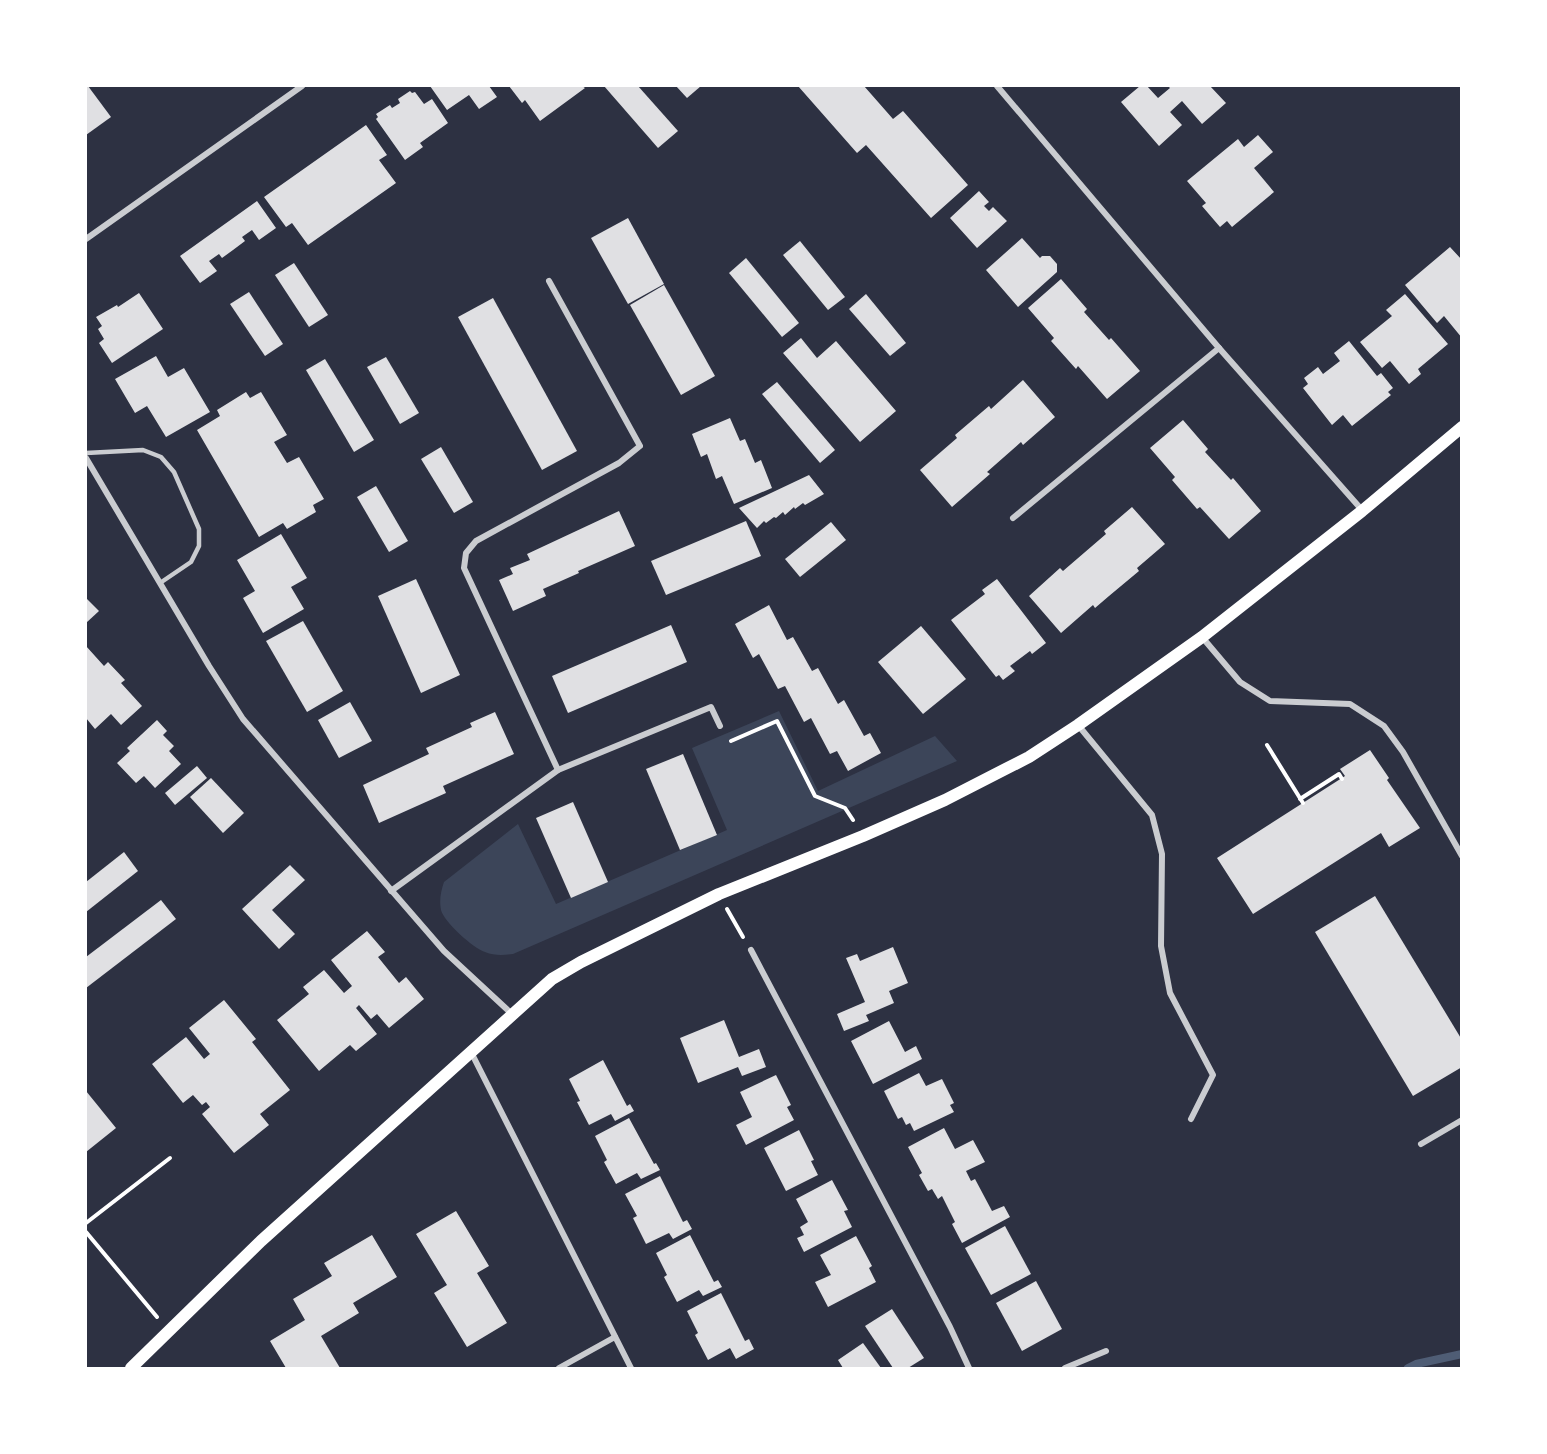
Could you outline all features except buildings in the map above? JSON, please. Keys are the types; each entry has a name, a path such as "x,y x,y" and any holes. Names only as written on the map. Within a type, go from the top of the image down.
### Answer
{"main road":[{"path":"135,1367 261,1241 552,979 580,962 719,894 945,800 1029,757 1078,726 1202,637 1460,433"}],"street":[{"path":"86,239 302,86"},
{"path":"997,86 1219,348 1362,511"},
{"path":"549,281 640,446 620,464 476,541 466,553 464,568 558,770"},
{"path":"1013,518 1219,348"},
{"path":"86,458 243,719 444,951 512,1014"},
{"path":"1202,637 1240,682 1270,701 1350,704 1384,726 1403,752 1461,856"},
{"path":"391,891 558,770 711,707 720,726"},
{"path":"1078,726 1152,815 1162,854 1161,946 1170,993 1213,1075 1191,1119"},
{"path":"751,950 939,1306 969,1368"},
{"path":"471,1052 631,1368"},
{"path":"1422,1144 1461,1120"},
{"path":"559,1368 615,1336"},
{"path":"1065,1368 1106,1351"}],"lane":[{"path":"86,453 143,450 161,457 174,472 196,520 201,538 191,562 160,583"}],"path":[{"path":"720,726 727,742 777,721 815,796 845,808 863,836"},
{"path":"1267,745 1302,801 1339,774 1342,779"},
{"path":"719,894 751,950"},
{"path":"86,1223 170,1158"},
{"path":"86,1232 169,1331"}],"shaded area":[{"path":"779,711 818,791 935,736 957,761 513,954 496,955 480,950 460,934 443,915 440,899 444,882 518,824 556,904 727,830 692,748"}],"waterway":[{"path":"1408,1368 1416,1364 1462,1354"}]}
